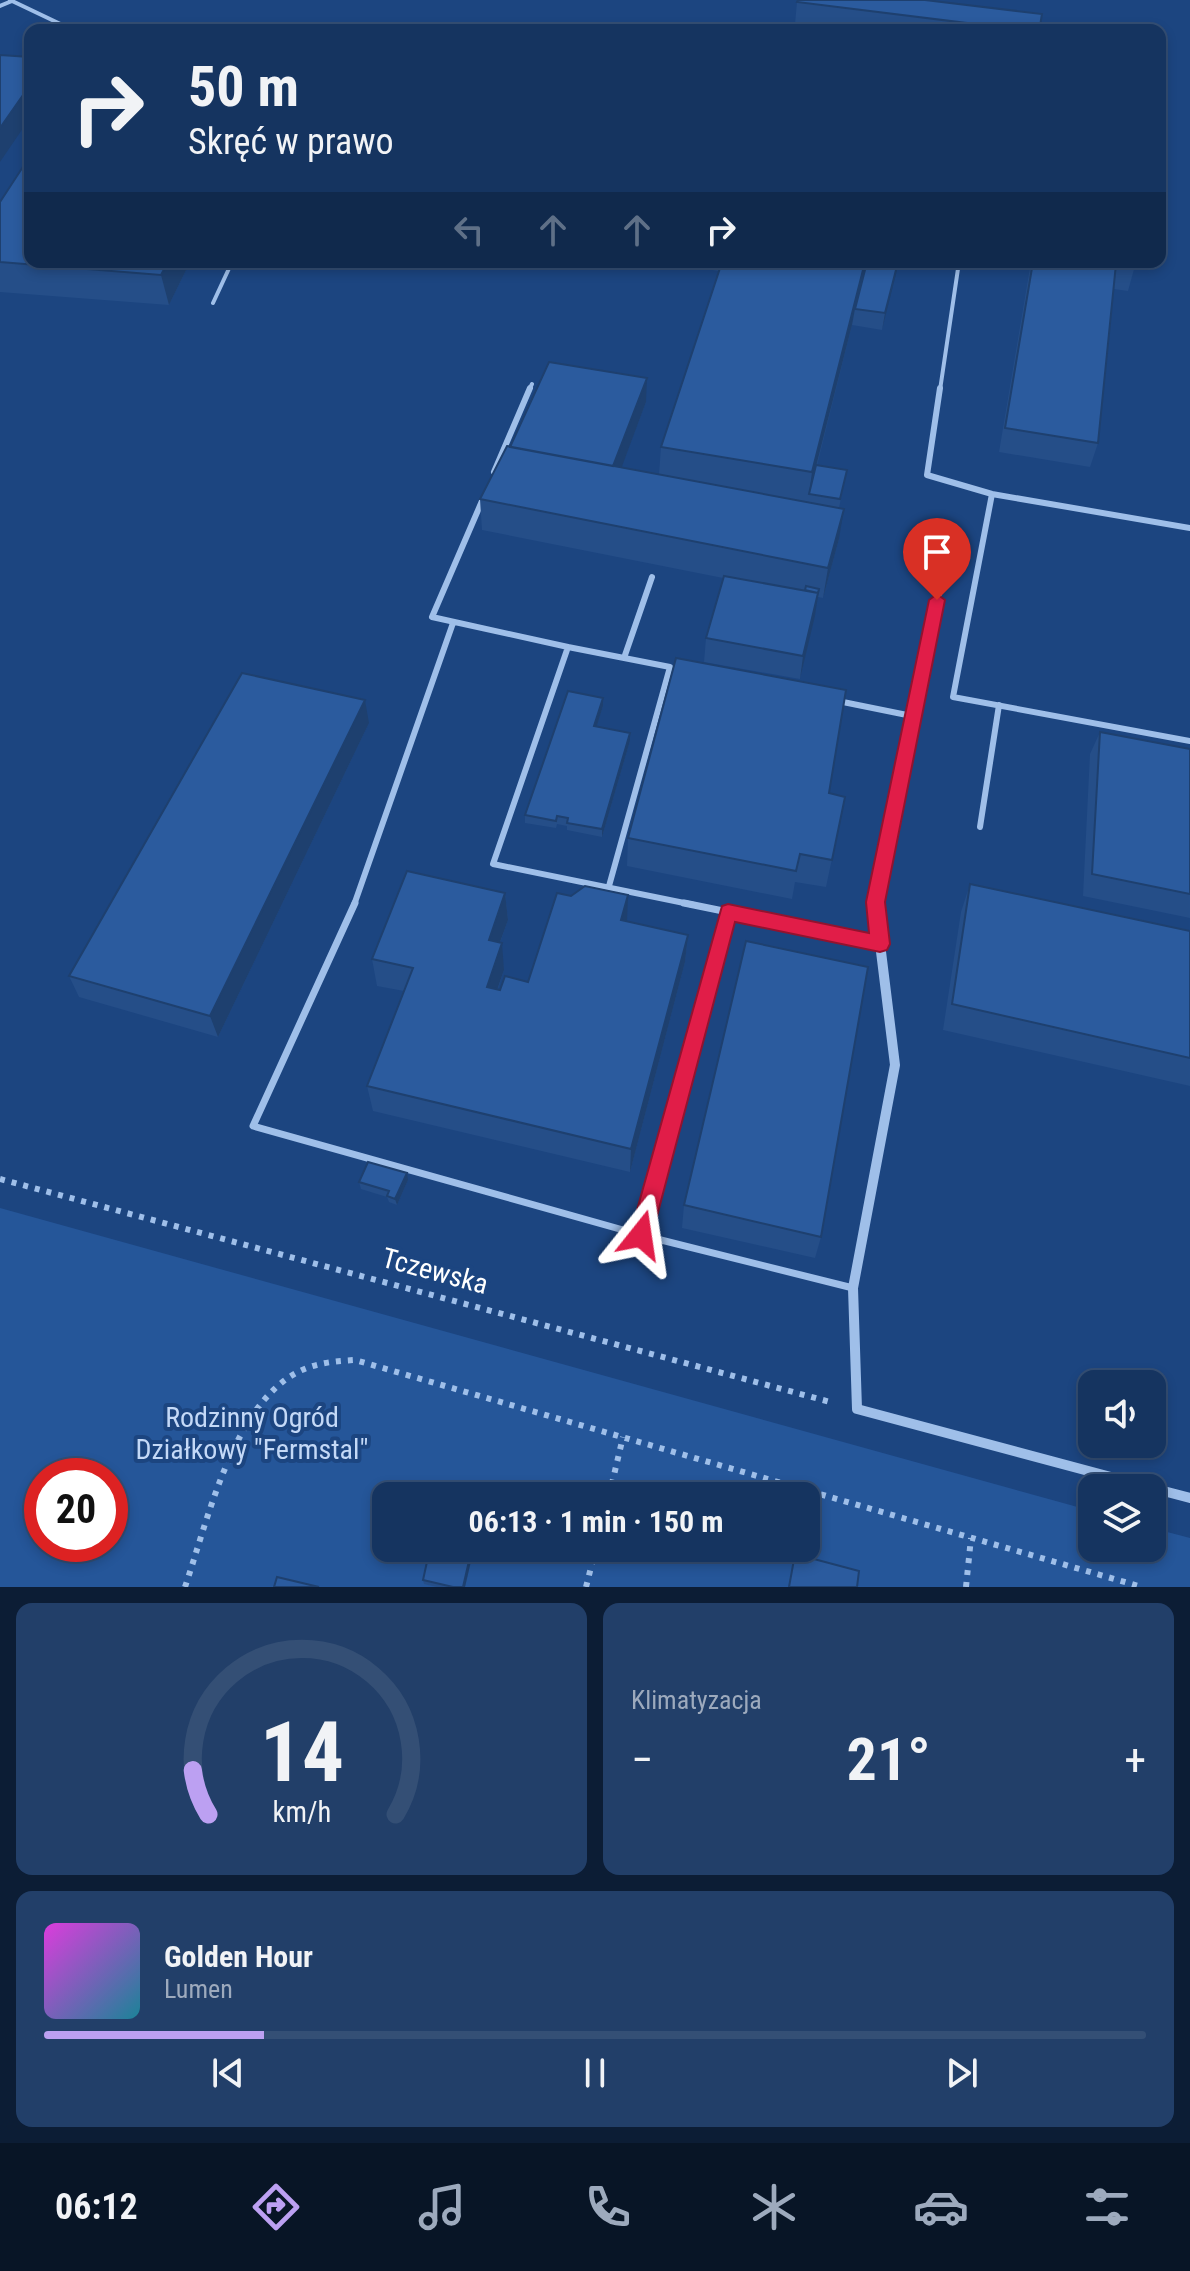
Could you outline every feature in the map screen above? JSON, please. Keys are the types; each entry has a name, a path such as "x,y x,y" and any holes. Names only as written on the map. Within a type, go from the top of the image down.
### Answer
{"street":[{"path":"949,541 875,902 895,1065 853,1288 857,1409 1100,1474"},
{"path":"1166,1492 1190,1498"}],"lane":[{"path":"0,6 11,0 61,24"},
{"path":"213,303 229,268"},
{"path":"958,268 927,475 992,494 1190,528"},
{"path":"532,384 432,617 685,670"},
{"path":"992,494 953,697 1190,741"},
{"path":"624,658 652,577"},
{"path":"453,623 359,894 253,1126 641,1235 853,1288"},
{"path":"568,647 493,864 880,944"},
{"path":"609,886 670,667"},
{"path":"837,701 912,716"},
{"path":"980,827 999,705"},
{"path":"641,1235 728,912"}],"path":[{"name":"Tczewska","path":"0,1179 857,1409"},
{"path":"185,1587 232,1457 253,1418 286,1379 316,1364 355,1360 1142,1587"},
{"path":"612,1482 623,1437"},
{"path":"966,1587 971,1538"},
{"path":"586,1587 592,1562"}],"green space":[{"name":"Rodzinny Ogród Działkowy \"Fermstal\"","path":"0,1208 1078,1507 1078,1562 1166,1562 1166,1532 1190,1538 1190,1587 0,1587"}],"building":[{"path":"925,0 1042,14 1040,24 975,24 797,2"},
{"path":"0,55 24,57 24,94 0,128"},
{"path":"24,165 24,264 0,262 0,202"},
{"path":"74,268 165,268 161,275"},
{"path":"720,268 863,268 812,472 661,447"},
{"path":"865,268 896,268 885,313 855,309"},
{"path":"1032,268 1116,268 1098,443 1005,428"},
{"path":"549,362 647,378 613,466 510,447"},
{"path":"507,446 844,509 828,568 480,499"},
{"path":"816,465 847,470 840,499 809,494"},
{"path":"724,576 818,593 803,656 706,638"},
{"path":"806,586 819,589 818,593 805,590"},
{"path":"676,658 846,690 829,793 845,797 832,860 800,854 796,871 628,838"},
{"path":"242,673 365,700 210,1016 69,976"},
{"path":"568,691 603,698 594,726 630,733 602,829 567,823 568,818 557,816 556,821 525,815"},
{"path":"1100,732 1190,749 1190,894 1092,874"},
{"path":"407,871 505,893 489,940 502,943 487,987 500,990 505,976 528,982 557,893 571,896 585,886 628,895 621,920 688,935 631,1149 367,1086 413,968 372,959"},
{"path":"970,884 1190,931 1190,1058 952,1004"},
{"path":"746,941 868,967 821,1237 684,1205"},
{"path":"368,1162 407,1173 395,1199 387,1196 389,1191 359,1182"},
{"path":"820,1561 859,1571 857,1587 789,1587 794,1562"},
{"path":"427,1562 469,1562 463,1587 423,1580"},
{"path":"277,1577 319,1587 274,1587"}],"route":[{"path":"641,1235 728,912 880,944 875,902 937,600"}]}
